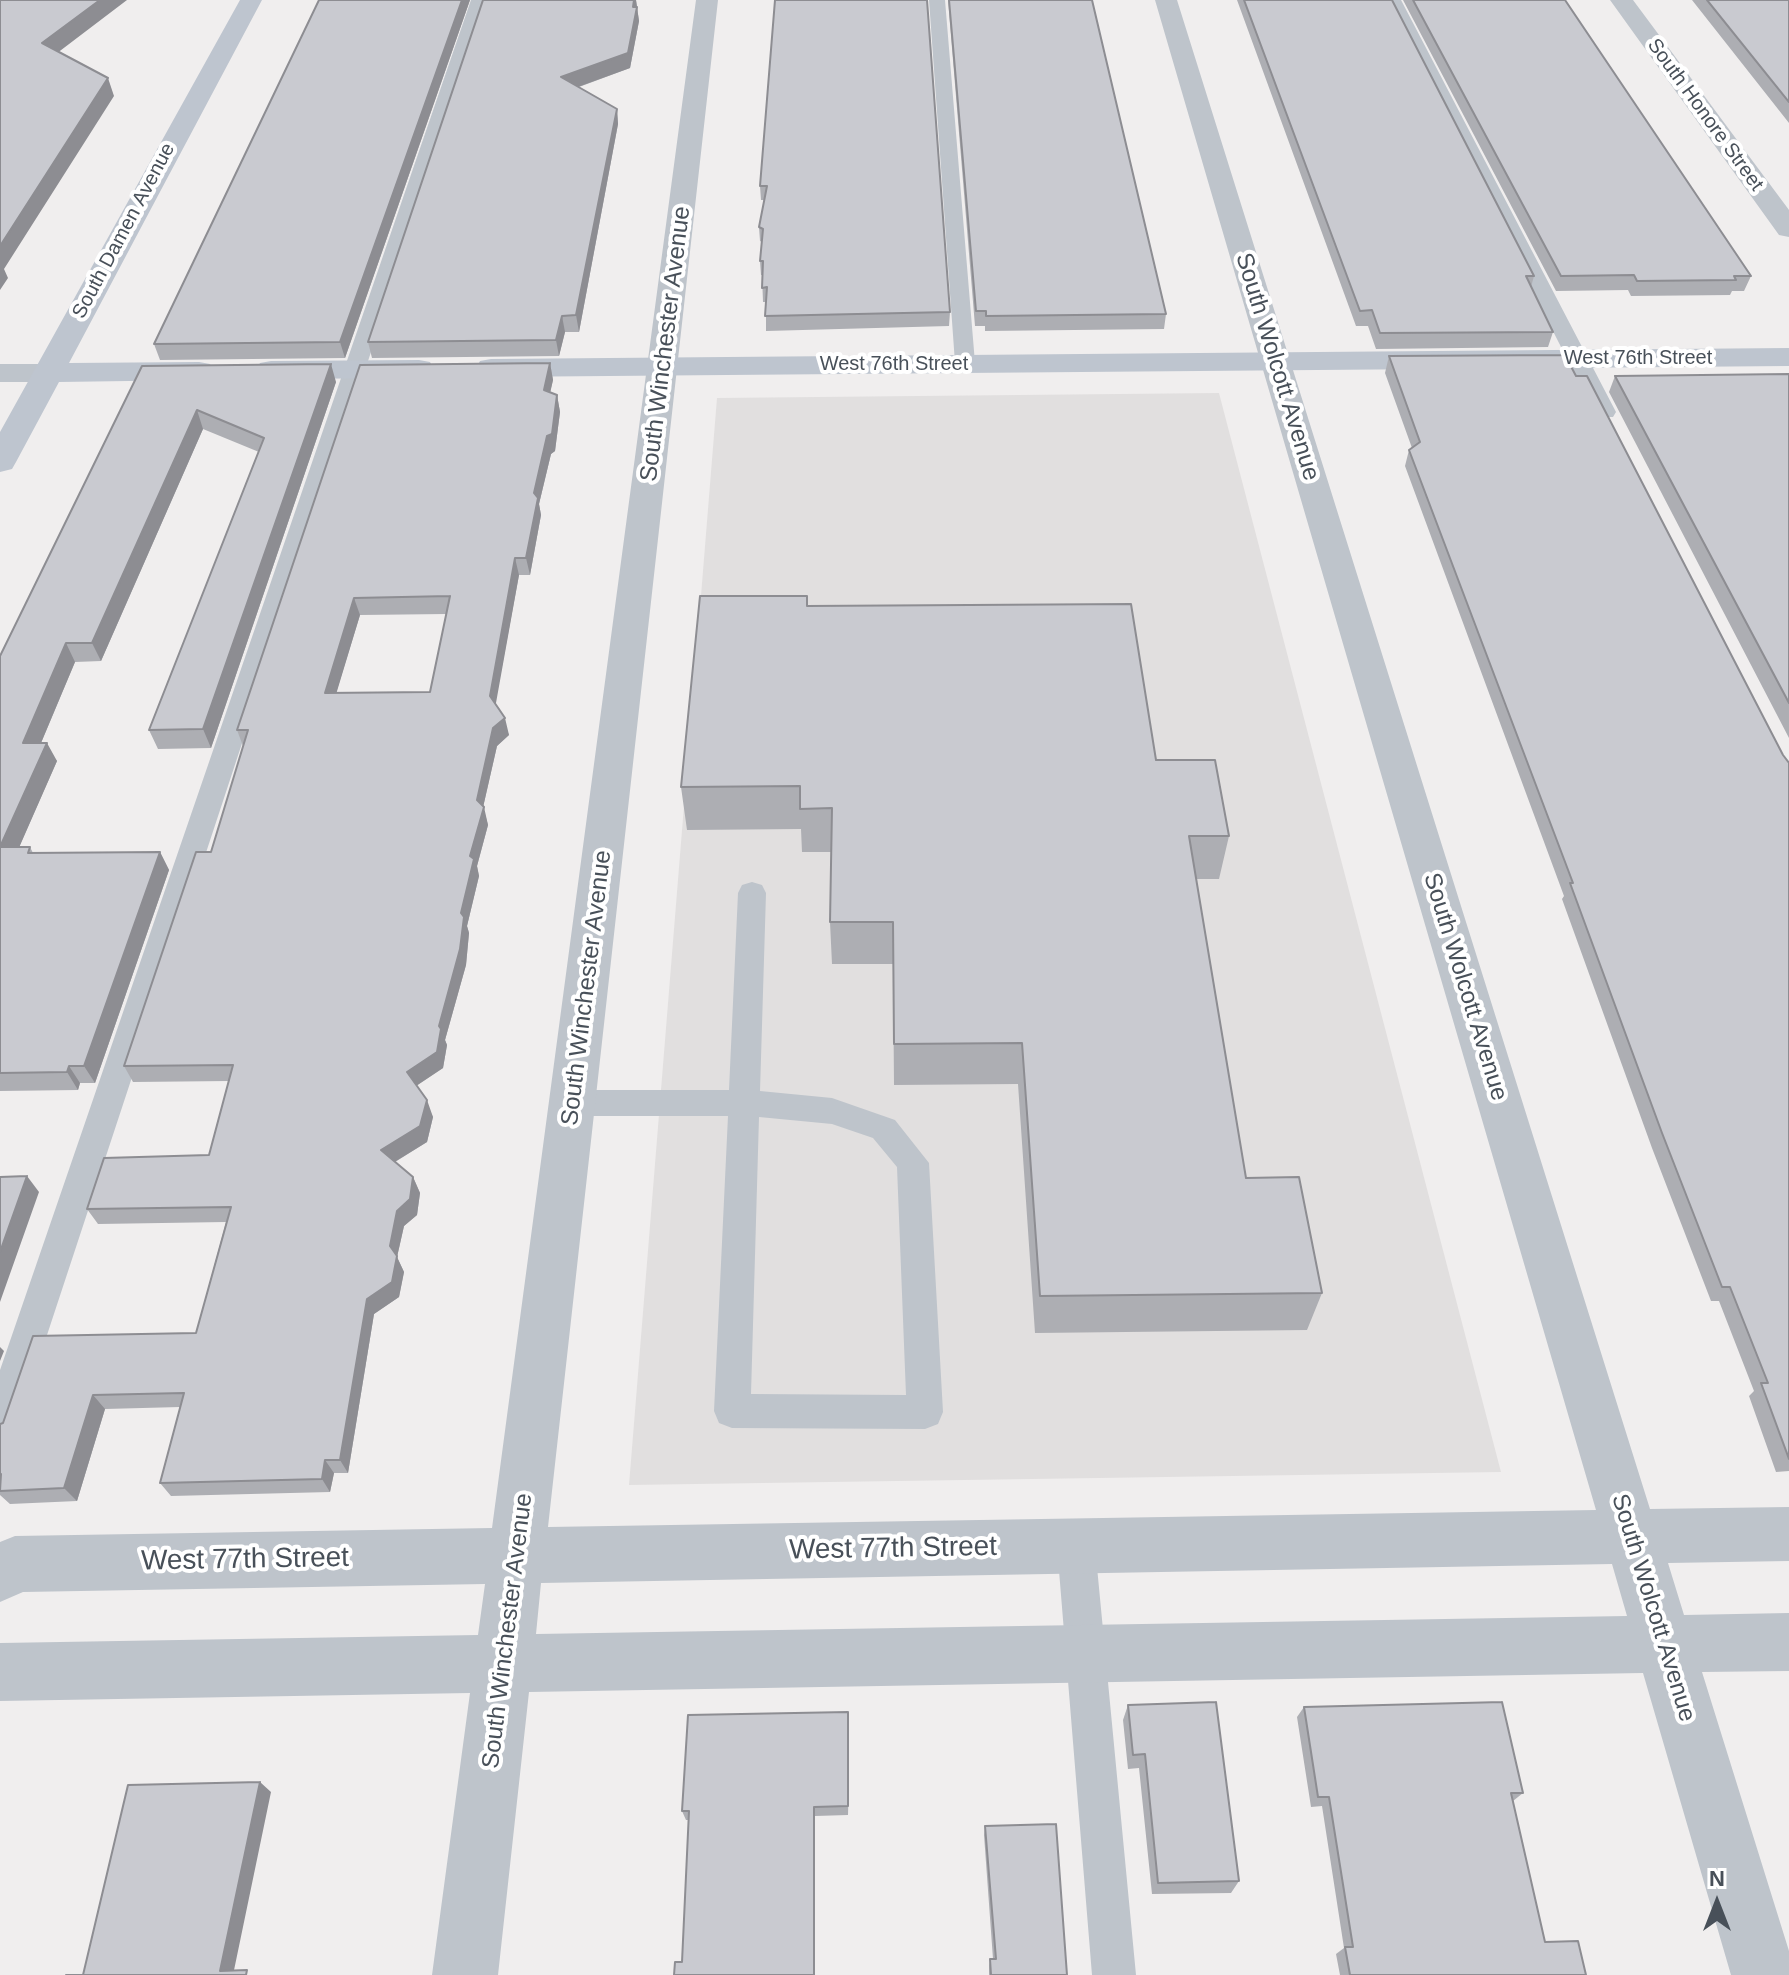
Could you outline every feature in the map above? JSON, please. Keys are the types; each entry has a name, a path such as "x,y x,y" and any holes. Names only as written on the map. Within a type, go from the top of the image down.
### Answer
{"street":[{"name":"South Damen Avenue","path":"0,462 146,188 251,0"},
{"name":"South Winchester Avenue","path":"465,1975 707,0"},
{"name":"South Wolcott Avenue","path":"1166,0 1764,1975"},
{"name":"South Honore Street","path":"1621,0 1789,229"},
{"name":"West 76th Street","path":"0,373 1789,357"},
{"name":"West 77th Street","path":"0,1574 15,1564 1789,1534"},
{"path":"0,1672 1789,1642"}],"lane":[{"path":"0,1423 479,0"},
{"path":"937,0 965,363"},
{"path":"1393,0 1612,425"},
{"path":"573,1103 744,1103 832,1111 884,1129 913,1163 925,1412 732,1411 744,1103 752,893"},
{"path":"1076,1546 1114,1975"}],"shaded area":[{"path":"1219,393 1501,1472 629,1485 717,398"}],"building":[{"path":"0,0 100,0 42,43 108,78 0,246"},
{"path":"319,0 462,0 340,342 154,344"},
{"path":"483,0 634,0 633,7 637,7 628,53 561,77 617,109 576,315 562,316 556,340 368,342"},
{"path":"775,0 927,0 950,312 765,316 767,287 762,288 763,261 760,261 763,229 759,227 767,186 760,186"},
{"path":"949,0 1092,0 1166,314 986,316 986,311 976,311"},
{"path":"1244,0 1392,0 1534,276 1526,276 1553,332 1380,333 1372,310 1360,311"},
{"path":"1413,0 1565,0 1751,276 1734,276 1736,280 1637,281 1634,275 1561,276"},
{"path":"1707,0 1789,0 1789,102"},
{"path":"1565,355 1576,376 1587,376 1789,763 1789,1459 1761,1383 1768,1383 1730,1287 1722,1287 1662,1133 1570,883 1573,883 1409,450 1420,442 1389,356"},
{"path":"550,363 544,390 557,395 552,434 547,436 534,493 538,498 526,558 515,558 490,696 505,718 493,728 477,800 484,807 470,856 474,859 461,913 464,917 460,949 439,1026 437,1052 407,1072 427,1100 420,1126 381,1150 413,1177 410,1199 397,1211 390,1246 397,1256 392,1282 367,1299 340,1460 325,1460 322,1479 160,1483 184,1393 93,1395 64,1488 0,1491 0,1424 3,1423 33,1336 196,1333 231,1207 87,1209 104,1158 209,1155 233,1065 124,1066 196,852 211,852 248,730 237,730 360,365","holes":["450,596 430,692 325,693 354,598"]},
{"path":"331,364 203,729 149,730 264,438 197,410 92,643 66,643 23,743 47,743 0,847 0,656 142,366"},
{"path":"1789,374 1789,703 1615,376"},
{"path":"700,596 807,596 807,606 1131,604 1156,760 1215,760 1229,836 1189,836 1246,1178 1299,1177 1322,1293 1040,1296 1022,1043 894,1044 893,922 830,922 832,808 800,809 800,786 681,787"},
{"path":"0,847 30,847 28,853 160,852 84,1066 69,1066 67,1072 0,1073"},
{"path":"27,1176 0,1252 0,1177"},
{"path":"1216,1702 1239,1881 1158,1883 1145,1754 1133,1755 1128,1705"},
{"path":"1502,1702 1523,1793 1511,1793 1545,1942 1578,1941 1586,1975 1350,1975 1345,1947 1353,1947 1329,1797 1318,1797 1304,1707"},
{"path":"848,1712 848,1806 814,1807 814,1975 674,1975 675,1962 682,1962 689,1811 682,1811 688,1715"},
{"path":"260,1782 220,1971 247,1970 246,1975 83,1975 128,1785"},
{"path":"1056,1824 1067,1975 991,1975 990,1959 996,1959 985,1826"}]}
